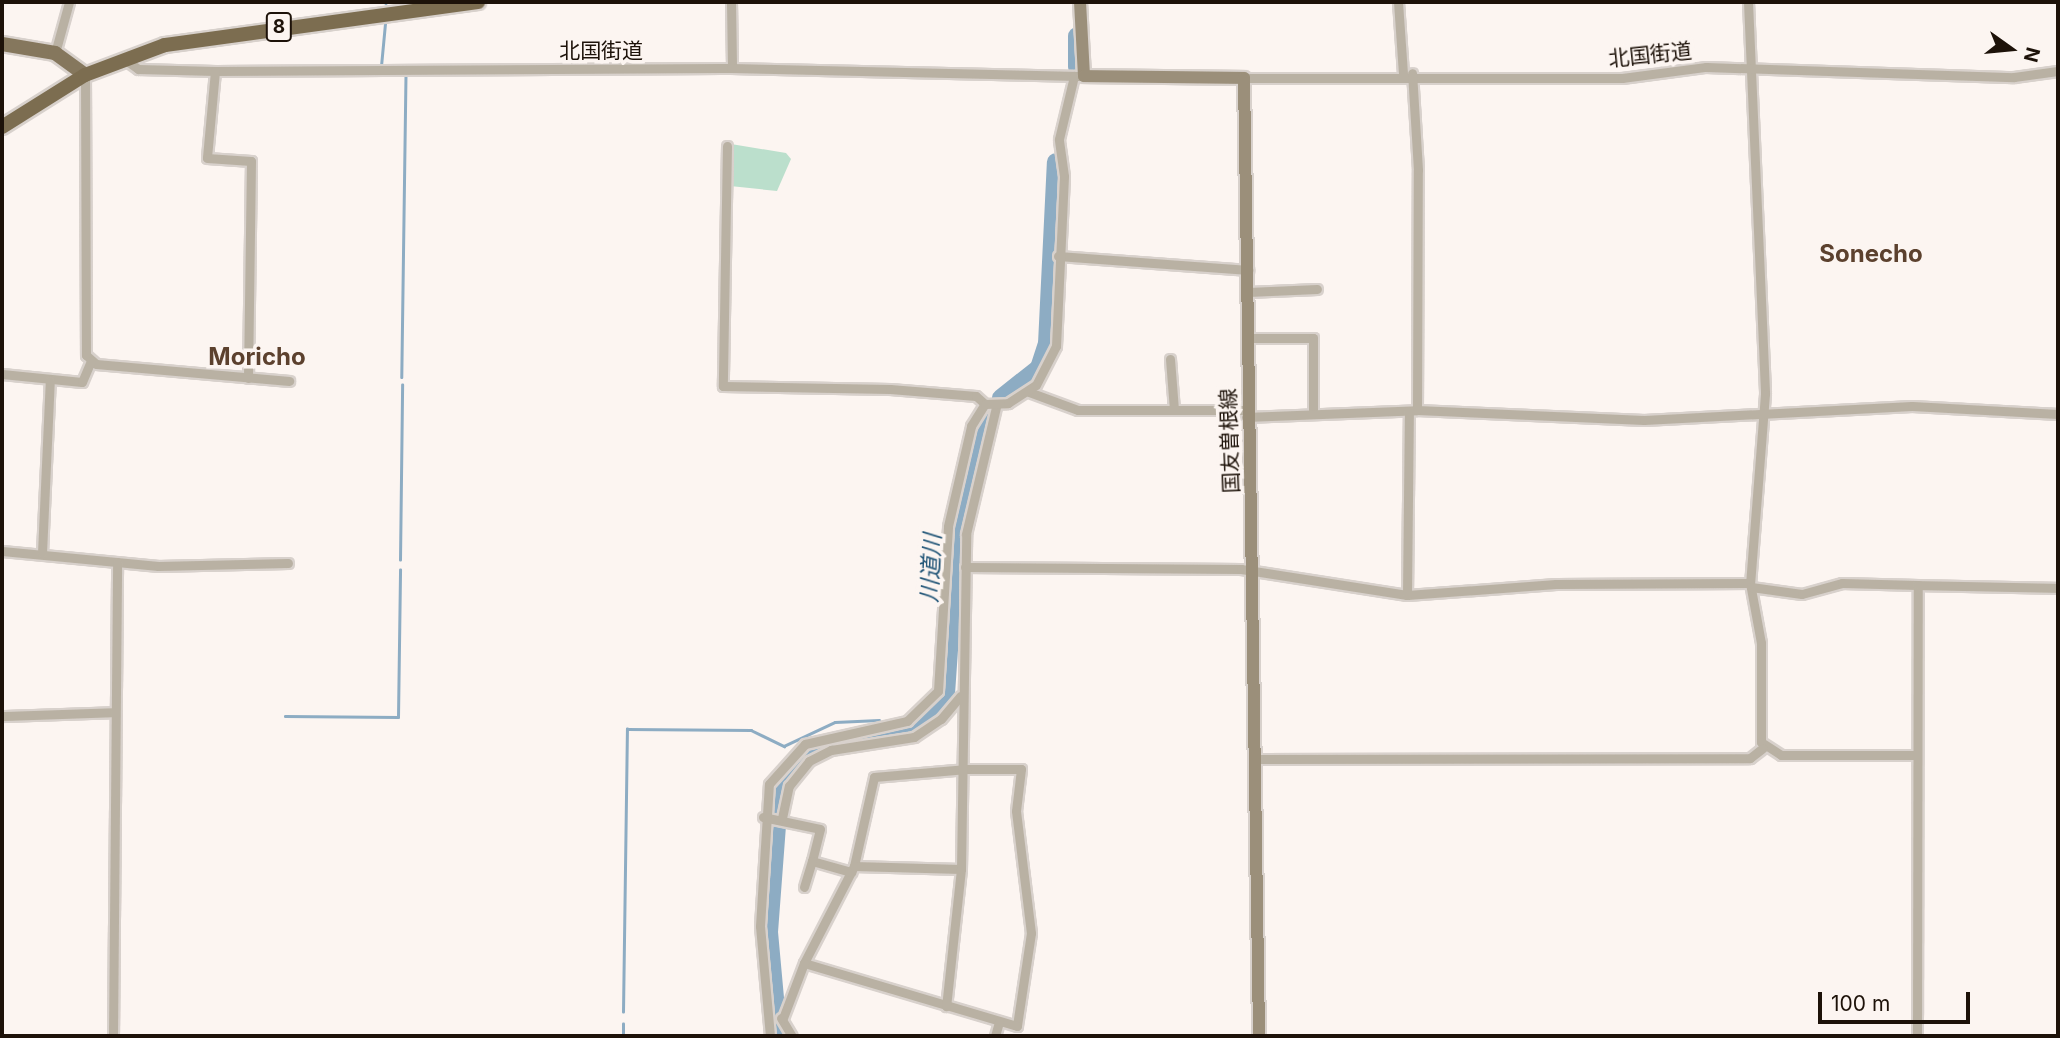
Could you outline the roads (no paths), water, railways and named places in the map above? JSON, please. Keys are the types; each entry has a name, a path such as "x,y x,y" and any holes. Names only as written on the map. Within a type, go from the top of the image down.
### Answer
{"highway":[{"name":"8","path":"2,127 85,75 122,58 212,36 478,2"}],"main road":[{"path":"1080,2 1079,76 1244,78"},
{"path":"2,44 55,53 85,75"},
{"name":"国友曽根線","path":"1244,78 1248,270 1246,414 1254,570 1258,759 1259,1036"}],"street":[{"path":"55,53 69,2"},
{"path":"731,2 733,68"},
{"path":"1398,2 1419,182 1407,595"},
{"path":"1748,2 1764,416 1750,585 1762,643 1763,748"},
{"name":"北国街道","path":"122,58 138,69 215,71 733,68 1079,76"},
{"name":"北国街道","path":"1244,78 1407,74 1622,78 1674,68 1752,66 1974,76 2058,71"},
{"path":"215,71 207,158 251,161 248,378"},
{"path":"2,374 85,381 91,361 82,341 90,281 85,75"},
{"path":"727,146 723,386 890,389 976,396 985,404 996,407 1029,392 1050,366 1056,346 1058,256 1064,176 1059,139 1079,76"},
{"path":"1058,256 1248,270"},
{"path":"1248,292 1317,289"},
{"path":"1247,338 1312,338 1313,414"},
{"path":"1170,359 1174,410"},
{"path":"91,361 289,381"},
{"path":"42,553 50,380"},
{"path":"1029,392 1078,410 1174,410 1246,414 1413,410 1644,420 1764,416 1912,406 2058,414"},
{"path":"771,1036 760,926 773,818 769,784 796,750 822,735 907,721 938,691 949,515 971,426 985,404"},
{"path":"946,1006 961,869 960,696 968,516 996,407"},
{"path":"2,551 117,562 288,563"},
{"path":"113,1036 117,562"},
{"path":"965,567 1254,570 1407,595 1556,584 1750,585 1802,594 1842,583 2058,588"},
{"path":"1917,1036 1918,585"},
{"path":"773,818 789,786 809,761 831,750 914,737 942,719 960,696"},
{"path":"2,716 115,712"},
{"path":"1258,759 1750,758 1763,748"},
{"path":"1763,748 1781,755 1917,755"},
{"path":"792,1036 783,1018 804,963 852,869 874,777 1021,769 1016,811 1031,933 1017,1026 804,963"},
{"path":"773,818 820,829 804,887"},
{"path":"812,861 852,869 961,869"},
{"path":"769,1019 783,1018"},
{"path":"995,1036 999,1022"}],"waterway":[{"path":"381,66 385,24"},
{"name":"川道川","path":"1077,36 1077,67"},
{"path":"380,75 406,75 402,377"},
{"name":"川道川","path":"1001,398 1039,368 1047,344 1056,162"},
{"path":"400,560 402,385"},
{"path":"776,1009 769,932 780,784 807,752 916,726 946,694 958,517 985,416"},
{"path":"285,716 398,717 400,570"},
{"path":"623,1012 627,729 751,730 784,746 835,722 879,720"},
{"path":"623,1024 623,1036"},
{"path":"778,1031 779,1036"}],"district":[{"name":"Sonecho","path":"1871,254"},
{"name":"Moricho","path":"257,357"}]}
